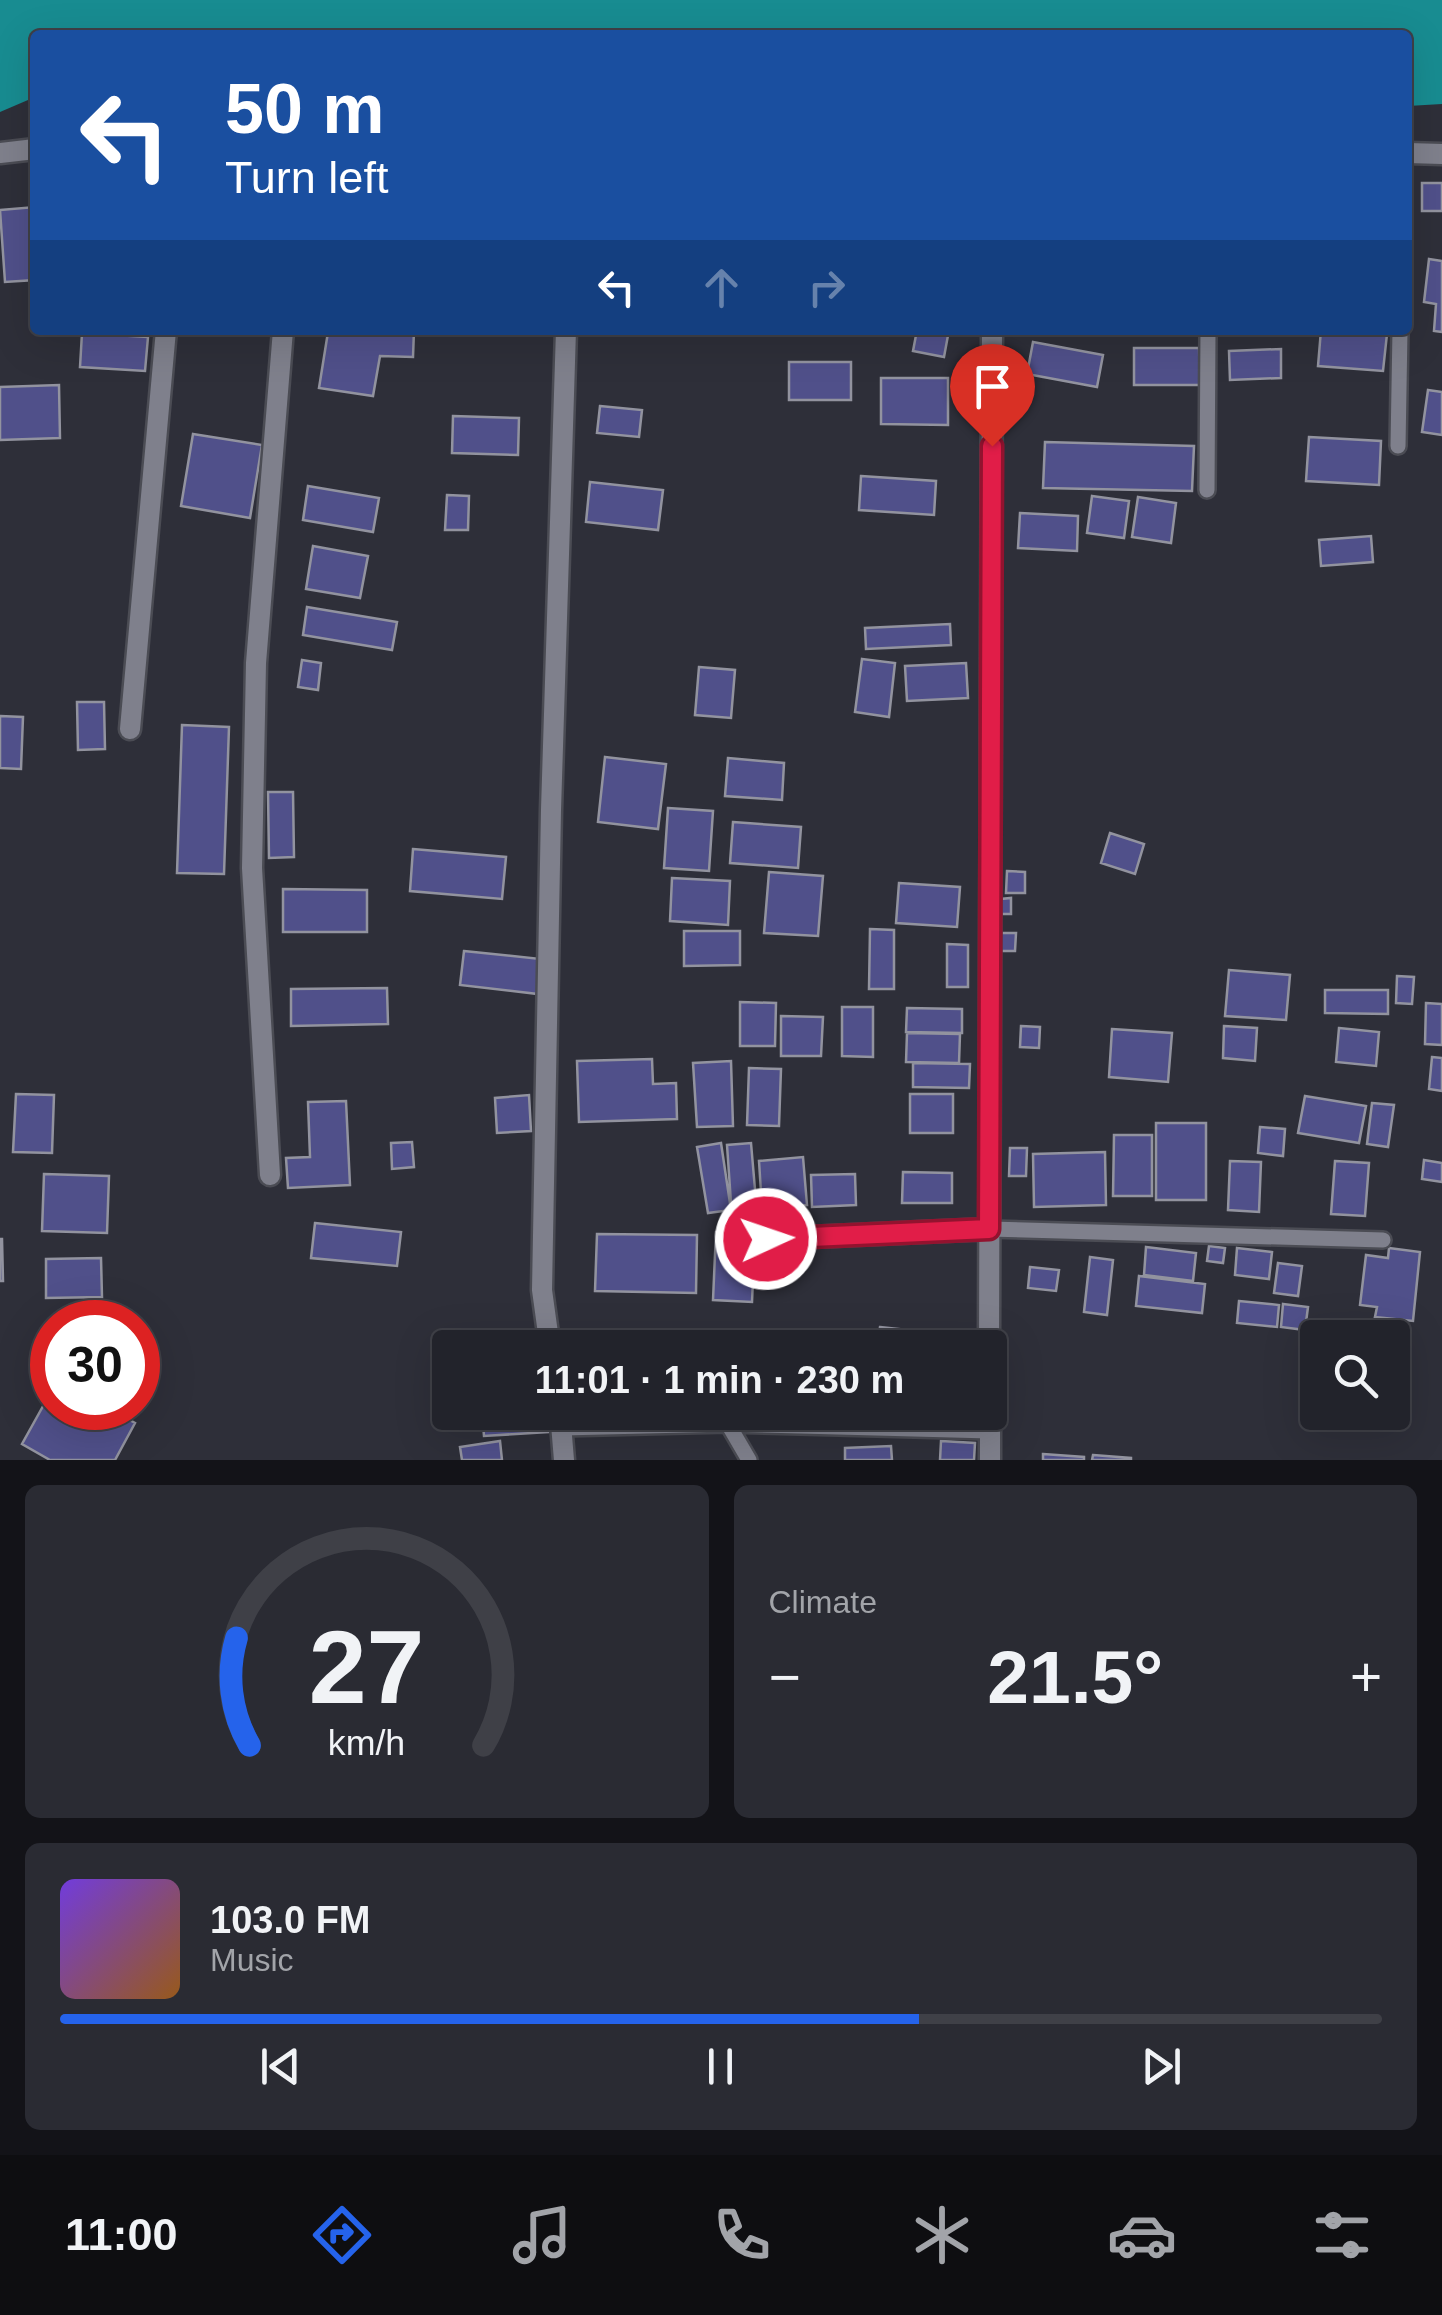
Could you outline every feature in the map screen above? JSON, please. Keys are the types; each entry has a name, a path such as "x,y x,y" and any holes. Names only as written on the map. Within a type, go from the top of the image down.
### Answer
{"street":[{"path":"0,153 30,150"},
{"path":"1412,153 1442,154"},
{"path":"130,728 166,335"},
{"path":"270,1175 252,849 256,663 282,335"},
{"path":"548,1330 542,1290 550,810 566,335"},
{"path":"990,1330 992,335"},
{"path":"766,1239 989,1229"},
{"path":"562,1430 564,1460"},
{"path":"990,1430 990,1460"}],"lane":[{"path":"1207,490 1208,335"},
{"path":"1398,446 1400,335"},
{"path":"989,1229 1383,1240"},
{"path":"732,1430 749,1460"}],"water":[{"path":"0,0 1442,0 1442,104 1412,106 1412,30 30,30 30,99 0,112"}],"building":[{"path":"1422,183 1442,183 1442,211 1422,211"},
{"path":"30,207 30,280 5,282 0,210"},
{"path":"1429,259 1442,261 1442,332 1434,331 1436,304 1424,302"},
{"path":"82,335 148,337 145,371 80,367"},
{"path":"328,335 414,335 413,357 380,356 373,396 319,388"},
{"path":"916,335 948,335 944,357 913,351"},
{"path":"1321,335 1387,335 1383,371 1318,366"},
{"path":"1033,342 1103,355 1097,387 1027,374"},
{"path":"1134,348 1199,348 1200,385 1134,385"},
{"path":"1281,349 1281,378 1230,380 1229,351"},
{"path":"789,362 851,362 851,400 789,400"},
{"path":"881,378 948,378 948,425 881,424"},
{"path":"59,385 60,438 0,440 0,387"},
{"path":"1428,390 1442,392 1442,435 1422,432"},
{"path":"600,406 642,410 639,437 597,433"},
{"path":"453,416 519,418 518,455 452,453"},
{"path":"193,434 262,445 250,518 181,506"},
{"path":"1309,437 1381,441 1379,485 1306,481"},
{"path":"1045,442 1194,446 1192,491 1043,488"},
{"path":"861,476 936,481 934,515 859,510"},
{"path":"590,482 663,490 658,530 586,522"},
{"path":"308,486 379,498 373,532 303,520"},
{"path":"447,495 469,496 468,530 445,530"},
{"path":"1092,496 1129,501 1124,538 1087,533"},
{"path":"1138,497 1176,503 1171,543 1132,537"},
{"path":"1020,513 1078,516 1077,551 1018,548"},
{"path":"1371,536 1373,562 1321,566 1319,540"},
{"path":"313,546 368,556 360,598 306,589"},
{"path":"307,607 397,622 392,650 303,635"},
{"path":"950,624 951,645 866,649 865,628"},
{"path":"862,659 895,663 889,717 855,712"},
{"path":"302,660 321,663 318,690 298,687"},
{"path":"966,663 968,698 907,701 905,666"},
{"path":"699,667 735,670 731,718 695,715"},
{"path":"77,702 104,702 105,749 78,750"},
{"path":"0,716 23,717 21,769 0,768"},
{"path":"182,725 229,727 224,874 177,873"},
{"path":"605,757 666,764 658,829 598,822"},
{"path":"728,758 784,763 782,800 725,796"},
{"path":"268,792 293,792 294,857 269,858"},
{"path":"668,808 713,811 709,871 664,868"},
{"path":"733,822 801,827 798,868 730,863"},
{"path":"1110,833 1144,844 1135,874 1101,863"},
{"path":"413,849 506,857 502,899 410,891"},
{"path":"1007,871 1025,872 1025,893 1006,893"},
{"path":"769,872 823,876 818,936 764,933"},
{"path":"672,878 730,881 728,925 670,921"},
{"path":"899,883 960,887 957,927 896,923"},
{"path":"283,889 367,890 367,932 283,932"},
{"path":"1011,898 1011,914 1001,914 1001,899"},
{"path":"870,929 894,930 894,989 869,989"},
{"path":"684,931 740,931 740,965 684,966"},
{"path":"1000,933 1016,933 1015,951 1000,951"},
{"path":"947,944 968,945 968,987 947,987"},
{"path":"464,951 541,959 538,994 460,985"},
{"path":"1229,970 1290,975 1286,1020 1225,1016"},
{"path":"1397,976 1414,977 1412,1004 1396,1003"},
{"path":"387,988 388,1024 291,1026 291,989"},
{"path":"1325,990 1388,990 1388,1014 1325,1013"},
{"path":"740,1002 776,1003 775,1046 740,1046"},
{"path":"1426,1003 1442,1004 1442,1045 1425,1044"},
{"path":"842,1007 873,1007 873,1057 842,1056"},
{"path":"907,1008 962,1009 962,1033 906,1032"},
{"path":"781,1016 823,1017 821,1056 781,1056"},
{"path":"1021,1026 1040,1027 1039,1048 1020,1047"},
{"path":"1224,1026 1257,1028 1255,1061 1223,1058"},
{"path":"1339,1028 1379,1032 1376,1066 1336,1062"},
{"path":"1112,1029 1172,1033 1168,1082 1109,1077"},
{"path":"907,1033 960,1034 959,1063 906,1062"},
{"path":"1432,1057 1442,1058 1442,1091 1429,1089"},
{"path":"652,1059 653,1084 676,1083 677,1119 579,1122 577,1061"},
{"path":"731,1061 733,1126 697,1127 693,1063"},
{"path":"913,1063 970,1064 969,1088 913,1087"},
{"path":"749,1068 781,1069 779,1126 747,1125"},
{"path":"16,1094 54,1095 52,1153 13,1152"},
{"path":"910,1094 953,1094 953,1133 910,1133"},
{"path":"529,1095 531,1131 497,1133 495,1098"},
{"path":"1305,1096 1366,1106 1359,1143 1298,1133"},
{"path":"346,1101 350,1185 288,1188 286,1158 310,1157 308,1102"},
{"path":"1372,1103 1394,1105 1388,1147 1367,1144"},
{"path":"1156,1123 1206,1123 1206,1200 1156,1200"},
{"path":"1260,1127 1285,1129 1283,1156 1258,1153"},
{"path":"1114,1135 1152,1135 1152,1196 1113,1196"},
{"path":"412,1142 414,1167 392,1169 391,1143"},
{"path":"721,1143 731,1210 708,1213 697,1147"},
{"path":"751,1143 756,1201 731,1203 727,1145"},
{"path":"1010,1148 1027,1148 1026,1176 1009,1176"},
{"path":"1105,1152 1106,1205 1034,1207 1033,1154"},
{"path":"803,1157 807,1205 762,1208 759,1161"},
{"path":"1424,1160 1442,1163 1442,1182 1422,1179"},
{"path":"1230,1161 1261,1162 1259,1212 1228,1210"},
{"path":"1335,1161 1369,1163 1365,1216 1331,1214"},
{"path":"903,1172 952,1173 952,1203 902,1203"},
{"path":"44,1174 109,1176 107,1233 42,1231"},
{"path":"855,1174 856,1205 812,1207 811,1175"},
{"path":"315,1223 401,1232 397,1266 311,1258"},
{"path":"716,1232 755,1234 752,1302 713,1300"},
{"path":"597,1234 697,1235 696,1293 595,1291"},
{"path":"2,1239 3,1281 0,1281"},
{"path":"1209,1246 1225,1248 1223,1263 1207,1261"},
{"path":"1146,1247 1196,1253 1193,1281 1144,1275"},
{"path":"1237,1248 1272,1252 1269,1279 1235,1275"},
{"path":"1389,1248 1420,1252 1413,1321 1375,1317 1377,1307 1360,1305 1366,1255 1388,1258"},
{"path":"1090,1257 1113,1260 1107,1315 1084,1312"},
{"path":"101,1258 102,1297 46,1298 46,1259"},
{"path":"1278,1263 1302,1266 1298,1296 1274,1293"},
{"path":"1030,1267 1059,1270 1056,1291 1028,1288"},
{"path":"1139,1276 1205,1284 1202,1313 1136,1306"},
{"path":"1239,1301 1279,1305 1277,1327 1237,1323"},
{"path":"1283,1304 1308,1307 1306,1320 1300,1320 1300,1329 1281,1327"},
{"path":"30,1430 131,1430 115,1460 50,1460 22,1444"},
{"path":"484,1430 548,1430 548,1432 484,1436"},
{"path":"500,1441 502,1460 462,1460 460,1447"},
{"path":"941,1441 975,1443 974,1460 940,1460"},
{"path":"891,1446 892,1460 845,1460 845,1448"},
{"path":"1043,1454 1084,1457 1084,1460 1043,1460"},
{"path":"1093,1455 1131,1458 1131,1460 1092,1460"}],"route":[{"path":"766,1239 989,1229 992,446"}]}
